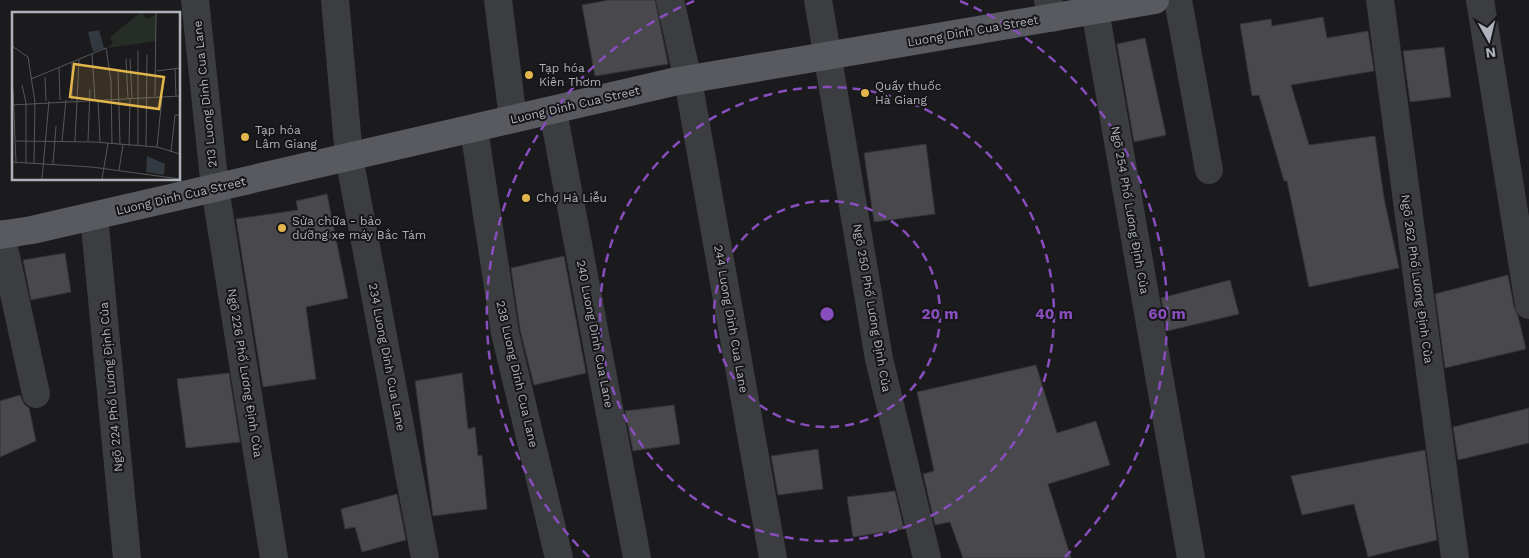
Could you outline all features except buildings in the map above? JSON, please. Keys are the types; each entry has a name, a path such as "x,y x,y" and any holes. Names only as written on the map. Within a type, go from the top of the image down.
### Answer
{"main road":[{"name":"Luong Dinh Cua Street","path":"0,234 32,230 688,80 828,56 1050,9 1095,10 1155,0"}],"street":[{"name":"213 Luong Dinh Cua Lane","path":"195,0 215,188"},
{"name":"234 Luong Dinh Cua Lane","path":"334,0 349,157 425,558"},
{"path":"498,0 513,119"},
{"name":"244 Luong Dinh Cua Lane","path":"670,0 688,80 773,558"},
{"name":"Ngõ 250 Phố Lương Định Của","path":"818,0 879,359 927,558"},
{"path":"1178,0 1209,170"},
{"name":"Ngõ 262 Phố Lương Định Của","path":"1380,0 1455,558"},
{"path":"1480,0 1529,305"},
{"name":"Ngõ 254 Phố Lương Định Của","path":"1095,10 1191,558"},
{"name":"240 Luong Dinh Cua Lane","path":"553,111 637,558"},
{"name":"238 Luong Dinh Cua Lane","path":"474,129 505,333 559,558"},
{"name":"Ngõ 226 Phố Lương Định Của","path":"215,188 274,558"},
{"name":"Ngõ 224 Phố Lương Định Của","path":"94,216 127,558"},
{"path":"0,234 36,394"}],"place":[{"name":"Tạp hóa Kiên Thơm","path":"529,75"},
{"name":"Quầy thuốc Hà Giang","path":"865,93"},
{"name":"Tạp hóa Lâm Giang","path":"245,137"},
{"name":"Chợ Hà Liễu","path":"526,198"},
{"name":"Sửa chữa - bảo dưỡng xe máy Bắc Tám","path":"282,228"}]}
